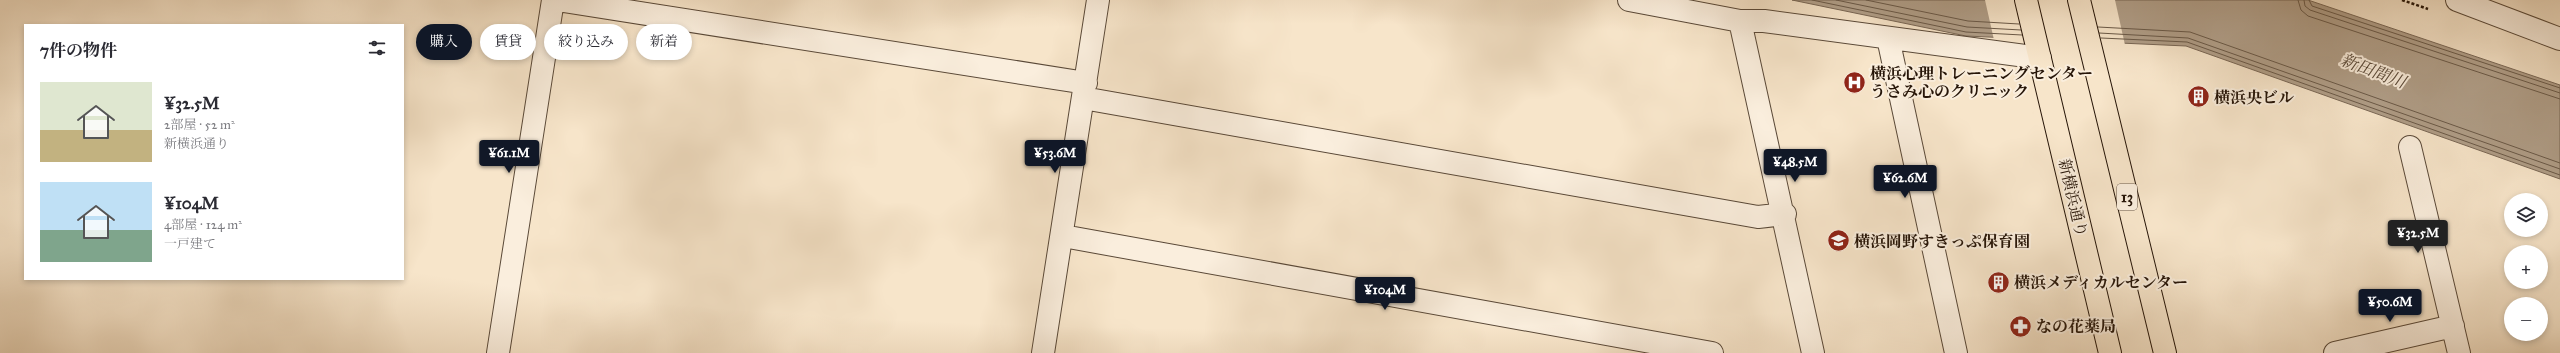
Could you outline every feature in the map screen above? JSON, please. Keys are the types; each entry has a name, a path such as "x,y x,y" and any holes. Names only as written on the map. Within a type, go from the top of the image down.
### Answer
{"main road":[{"name":"新横浜通り","path":"2026,0 2110,353"},
{"name":"13","path":"2080,0 2165,353"}],"street":[{"path":"498,353 553,0"},
{"path":"557,0 1084,91 1758,216 1785,214"},
{"path":"1043,353 1063,236 1098,0"},
{"path":"1629,0 1740,20 1764,21 1888,38 2038,51"},
{"path":"2457,0 2477,4 2560,39"},
{"path":"1740,20 1785,214 1813,353"},
{"path":"1888,38 1956,353"},
{"path":"2410,147 2459,353"},
{"path":"1063,236 1712,353"},
{"path":"2335,353 2453,326"}],"water":[{"name":"新田間川","path":"1792,0 2308,0 2560,85 2560,179 2186,46 1966,36"}],"pier":[{"path":"1985,0 2115,0 2125,45 1994,40"}],"place":[{"name":"横浜心理トレーニングセンター うさみ心のクリニック","path":"1855,82"},
{"name":"横浜央ビル","path":"2198,97"},
{"name":"横浜岡野すきっぷ保育園","path":"1839,241"},
{"name":"横浜メディカルセンター","path":"1998,282"},
{"name":"なの花薬局","path":"2021,326"}]}
